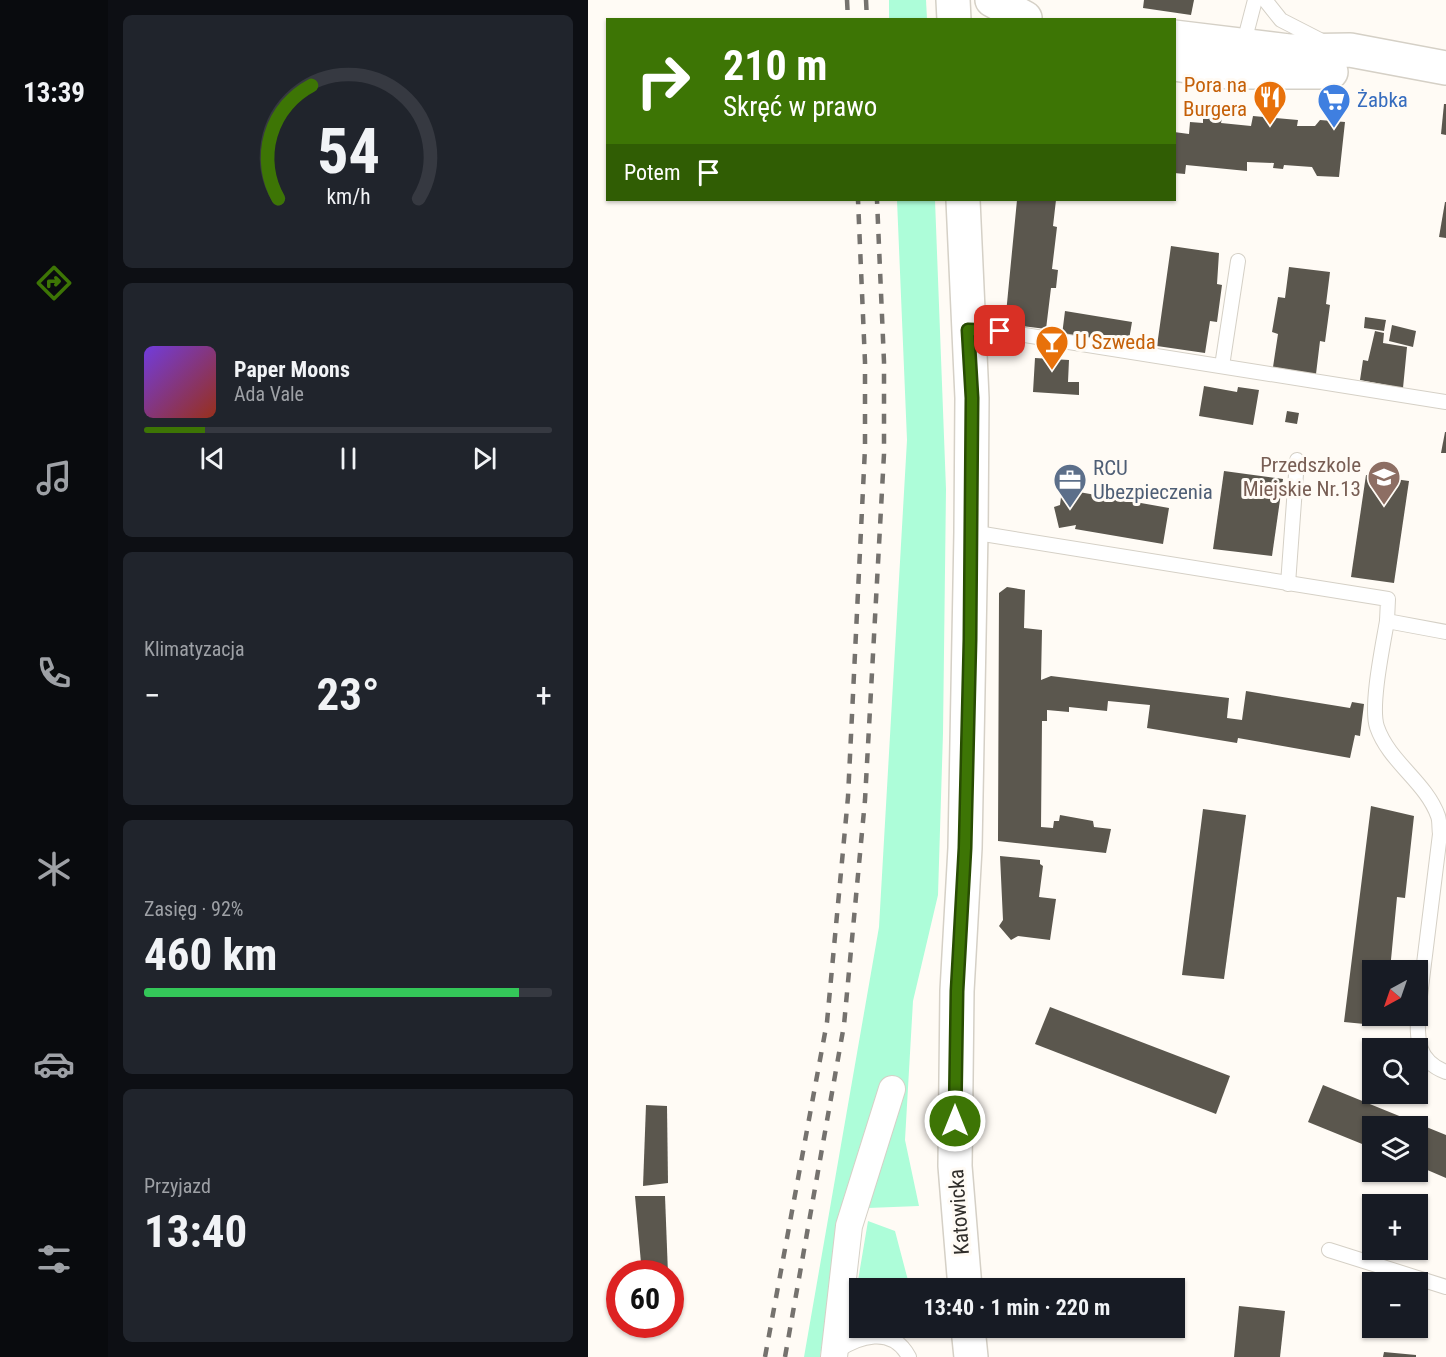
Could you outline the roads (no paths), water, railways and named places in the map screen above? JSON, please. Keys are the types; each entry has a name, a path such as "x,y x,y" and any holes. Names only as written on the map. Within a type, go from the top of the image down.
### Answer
{"main road":[{"path":"953,0 954,18"},
{"path":"992,0 1024,18"},
{"path":"1243,46 1265,64 1290,74"},
{"path":"1179,56 1243,46 1290,51 1350,50 1434,66"},
{"path":"1179,56 1228,72 1290,74 1434,66"},
{"name":"Katowicka","path":"963,201 972,398 971,532 965,848 955,1052 955,1166 964,1278"}],"street":[{"path":"834,1355 849,1226 892,1089"}],"lane":[{"path":"1243,46 1255,0"},
{"path":"1265,0 1281,20 1291,26 1311,37 1350,50"},
{"path":"1222,366 1238,261"},
{"path":"968,330 1000,331 1446,402"},
{"path":"1288,584 1297,460"},
{"path":"971,532 1388,599 1387,621 1377,682 1377,726 1403,771 1425,795 1438,816 1440,834 1418,1012 1417,1039 1422,1056 1436,1069 1446,1072"},
{"path":"1387,621 1446,632"},
{"path":"1329,1250 1446,1287"},
{"path":"834,1355 852,1341 872,1336 891,1338 905,1350 909,1357"}],"railway":[{"path":"847,0 848,18"},
{"path":"866,0 867,18"},
{"path":"765,1357 827,1022 848,797 865,448 865,362 858,201"},
{"path":"785,1357 844,1025 865,800 884,454 884,362 877,201"}],"place":[{"name":"Pora na Burgera","path":"1270,126"},
{"name":"Żabka","path":"1334,129"},
{"name":"U Szweda","path":"1052,371"},
{"name":"Przedszkole Miejskie Nr.13","path":"1384,506"},
{"name":"RCU Ubezpieczenia","path":"1070,509"}]}
